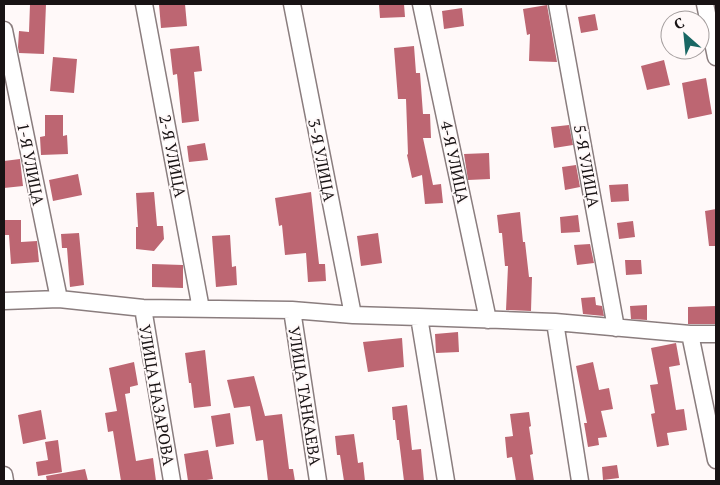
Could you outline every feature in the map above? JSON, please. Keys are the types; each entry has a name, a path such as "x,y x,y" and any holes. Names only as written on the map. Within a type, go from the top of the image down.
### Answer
{"street":[{"name":"2-Я УЛИЦА","path":"144,4 201,309"},
{"name":"3-Я УЛИЦА","path":"292,4 353,315"},
{"name":"4-Я УЛИЦА","path":"421,4 488,320"},
{"name":"5-Я УЛИЦА","path":"557,4 616,328"},
{"path":"705,4 716,57"},
{"name":"1-Я УЛИЦА","path":"4,30 59,299"},
{"path":"4,301 59,299 143,308 292,310 353,315 555,322 690,334 716,334"},
{"name":"УЛИЦА НАЗАРОВА","path":"143,308 172,481"},
{"name":"УЛИЦА ТАНКАЕВА","path":"292,310 318,481"},
{"path":"419,317 446,481"},
{"path":"555,322 580,481"},
{"path":"690,334 716,460"},
{"path":"4,475 5,481"}],"building":[{"path":"30,4 46,4 44,54 19,53 19,31 29,32"},
{"path":"159,4 185,4 187,26 161,28"},
{"path":"379,4 404,4 405,17 380,18"},
{"path":"547,5 557,62 529,61 530,34 527,35 523,9"},
{"path":"462,8 464,26 444,29 442,11"},
{"path":"595,14 598,30 581,33 578,17"},
{"path":"199,46 202,71 194,72 199,121 182,123 177,74 173,75 170,49"},
{"path":"414,46 416,73 420,73 423,114 430,114 431,138 423,138 433,185 441,184 443,203 425,204 422,175 412,178 407,155 406,99 398,99 394,48"},
{"path":"53,57 77,59 74,93 50,91"},
{"path":"664,60 670,85 647,90 641,66"},
{"path":"706,78 712,114 688,119 682,83"},
{"path":"45,115 63,115 63,136 67,135 68,154 41,155 40,137 45,136"},
{"path":"569,125 573,145 554,148 551,127"},
{"path":"205,143 208,160 189,162 187,146"},
{"path":"489,153 490,179 468,180 464,154"},
{"path":"20,159 23,186 4,188 4,161"},
{"path":"576,165 580,187 565,190 562,167"},
{"path":"78,174 82,195 53,201 49,180"},
{"path":"628,184 629,201 611,202 609,185"},
{"path":"154,192 157,226 163,226 164,239 154,251 136,249 136,227 138,227 136,193"},
{"path":"311,192 319,264 325,264 326,281 308,282 306,253 285,255 282,225 279,226 275,198"},
{"path":"716,209 716,246 709,246 705,211"},
{"path":"520,212 529,277 532,277 531,311 506,310 508,266 505,266 502,233 499,233 497,215"},
{"path":"578,215 580,232 561,233 560,217"},
{"path":"4,220 21,220 21,242 37,241 39,262 11,264 9,235 4,235"},
{"path":"633,221 635,237 619,239 617,223"},
{"path":"79,233 84,285 70,287 67,248 62,248 61,234"},
{"path":"378,233 382,263 361,266 357,236"},
{"path":"230,235 232,267 236,266 237,285 216,287 212,236"},
{"path":"590,244 594,263 577,265 574,245"},
{"path":"625,260 641,260 642,274 626,275"},
{"path":"152,264 183,265 183,288 152,287"},
{"path":"595,297 596,305 602,306 604,316 583,314 581,298"},
{"path":"647,305 647,320 631,319 630,306"},
{"path":"716,306 716,324 688,324 688,307"},
{"path":"458,332 459,352 436,353 435,334"},
{"path":"402,338 404,367 368,372 363,342"},
{"path":"676,343 680,365 669,367 676,410 684,409 687,430 667,433 669,445 657,447 651,414 655,413 650,385 658,384 651,348"},
{"path":"205,350 211,406 194,408 185,353"},
{"path":"134,362 138,385 130,387 130,393 125,394 136,461 153,458 156,481 121,481 113,431 108,432 105,413 117,411 109,368"},
{"path":"593,362 599,390 609,388 613,409 601,411 607,437 598,438 599,445 588,447 584,423 587,423 576,366"},
{"path":"254,376 265,416 282,414 289,469 293,469 295,481 268,481 263,440 256,441 250,406 234,408 227,380"},
{"path":"407,405 412,450 421,449 424,481 404,481 399,440 397,440 392,407"},
{"path":"41,410 46,439 23,444 18,415"},
{"path":"529,412 533,454 530,455 534,481 516,481 512,457 507,458 505,437 513,436 510,414"},
{"path":"230,413 234,444 216,447 211,416"},
{"path":"354,434 358,463 363,462 365,481 344,481 340,455 337,455 335,436"},
{"path":"58,440 62,472 38,476 36,462 48,460 45,442"},
{"path":"208,450 213,479 188,481 184,454"},
{"path":"617,465 619,478 603,480 602,467"},
{"path":"85,469 88,481 47,481 46,476"}]}
